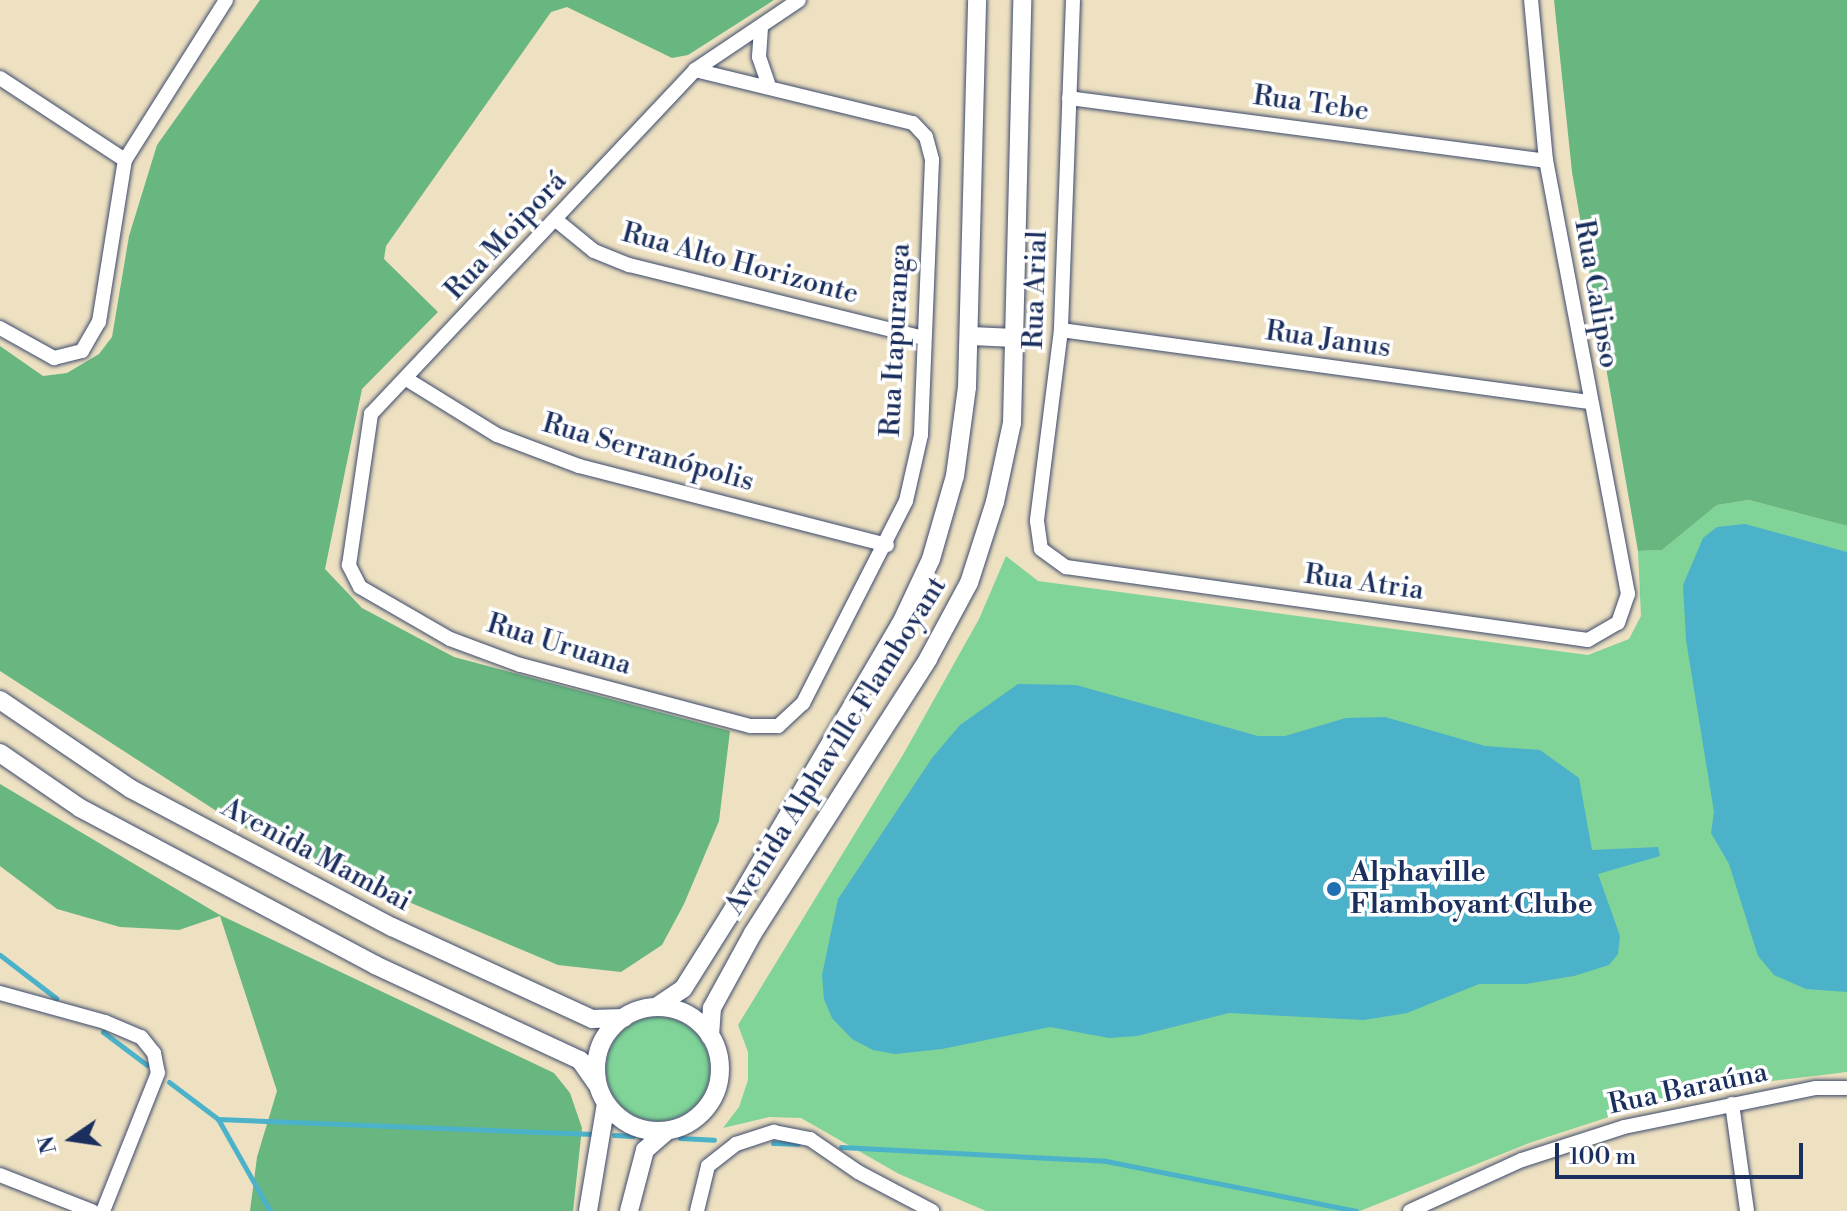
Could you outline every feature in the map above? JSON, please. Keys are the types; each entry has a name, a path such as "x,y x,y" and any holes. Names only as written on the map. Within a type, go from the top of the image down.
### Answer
{"street":[{"path":"0,328 54,358 82,351 99,322 125,160 226,0"},
{"name":"Rua Moiporá","path":"349,565 371,414 408,380 695,70 799,0"},
{"name":"Avenida Alphaville Flamboyant","path":"656,1007 683,989 714,940 920,583 955,476 971,336 977,0"},
{"name":"Avenida Alphaville Flamboyant","path":"710,1036 712,1008 753,933 928,659 969,583 1012,423 1022,0"},
{"name":"Rua Arial","path":"1066,567 1051,560 1037,537 1061,330 1073,0"},
{"name":"Rua Calipso","path":"1531,0 1546,161 1589,402 1628,594"},
{"path":"695,70 768,83 759,57 761,28"},
{"path":"0,78 125,160"},
{"name":"Rua Itapuranga","path":"768,83 913,123 926,137 932,160 921,337 921,435 906,501 887,545 803,703 778,726"},
{"name":"Rua Tebe","path":"1069,98 1546,161"},
{"name":"Rua Alto Horizonte","path":"556,220 594,251 629,265 921,337"},
{"name":"Rua Janus","path":"1061,330 1589,402"},
{"path":"971,336 1015,338"},
{"name":"Rua Serranópolis","path":"408,380 497,435 579,466 887,545"},
{"name":"Rua Uruana","path":"349,565 360,587 450,639 520,665 673,706 750,726 778,726"},
{"name":"Rua Atria","path":"1066,567 1588,640 1618,623 1628,594"},
{"name":"Avenida Mambai","path":"0,700 131,789 392,927 592,1019 624,1018"},
{"path":"0,753 122,831 375,965 580,1060 597,1084 606,1104 621,1120 645,1131 667,1131 687,1125 714,1096 719,1056 710,1036 677,1010 656,1007 624,1018 602,1042 597,1084"},
{"path":"0,993 141,1037 154,1053 158,1073 103,1211"},
{"name":"Rua Baraúna","path":"1410,1211 1529,1158 1624,1127 1732,1104 1847,1088"},
{"path":"588,1211 606,1104"},
{"path":"1732,1104 1747,1211"},
{"path":"629,1211 645,1150 667,1131"},
{"path":"697,1211 708,1166 736,1144 774,1132 810,1139 858,1172 932,1211"},
{"path":"0,1175 92,1211"}],"green space":[{"path":"260,0 774,0 688,55 672,58 567,7 551,12 386,246 384,259 438,312 362,389 325,569 362,608 454,657 730,731 719,821 684,904 662,945 621,972 558,965 326,867 235,823 0,671 0,346 43,376 67,373 99,354 112,337 129,236 157,145"},
{"path":"1554,0 1847,0 1847,526 1749,500 1717,505 1662,550 1638,551 1572,172"},
{"name":"Alphaville Flamboyant Clube","path":"1749,500 1847,526 1847,1072 1737,1085 1612,1116 1529,1143 1360,1211 986,1211 899,1174 801,1118 769,1117 723,1128 739,1107 748,1080 748,1052 738,1025 904,753 979,619 1006,556 1038,581 1588,655 1629,639 1641,616 1638,551 1662,550 1717,505"},
{"path":"0,784 220,915 554,1073 570,1093 582,1128 573,1211 250,1211 257,1157 277,1091 220,916 179,930 120,927 57,909 0,866"},
{"path":"658,1017 678,1021 695,1032 706,1049 710,1069 706,1089 695,1106 678,1117 658,1121 638,1117 621,1106 610,1089 606,1069 610,1049 621,1032 638,1021"}],"water":[{"path":"1745,524 1847,552 1847,992 1806,989 1774,975 1758,956 1729,864 1711,833 1714,812 1686,640 1683,585 1703,538 1717,527"},
{"path":"1018,684 1076,685 1258,736 1285,736 1346,718 1385,717 1485,746 1540,750 1579,778 1592,850 1658,847 1660,856 1598,874 1620,936 1618,954 1609,965 1574,976 1526,984 1479,984 1407,1013 1364,1020 1229,1013 1137,1036 1109,1038 1050,1027 942,1049 895,1054 873,1050 852,1039 832,1018 824,999 822,975 838,899 932,758 960,725"}],"waterway":[{"path":"0,955 56,998"},
{"path":"103,1032 147,1065"},
{"path":"169,1082 218,1119 270,1211"},
{"path":"218,1119 594,1134"},
{"path":"614,1135 633,1136"},
{"path":"680,1138 714,1140"},
{"path":"773,1143 798,1144"},
{"path":"841,1147 1106,1161 1356,1211"}],"place":[{"name":"Alphaville Flamboyant Clube","path":"1334,889"}]}
